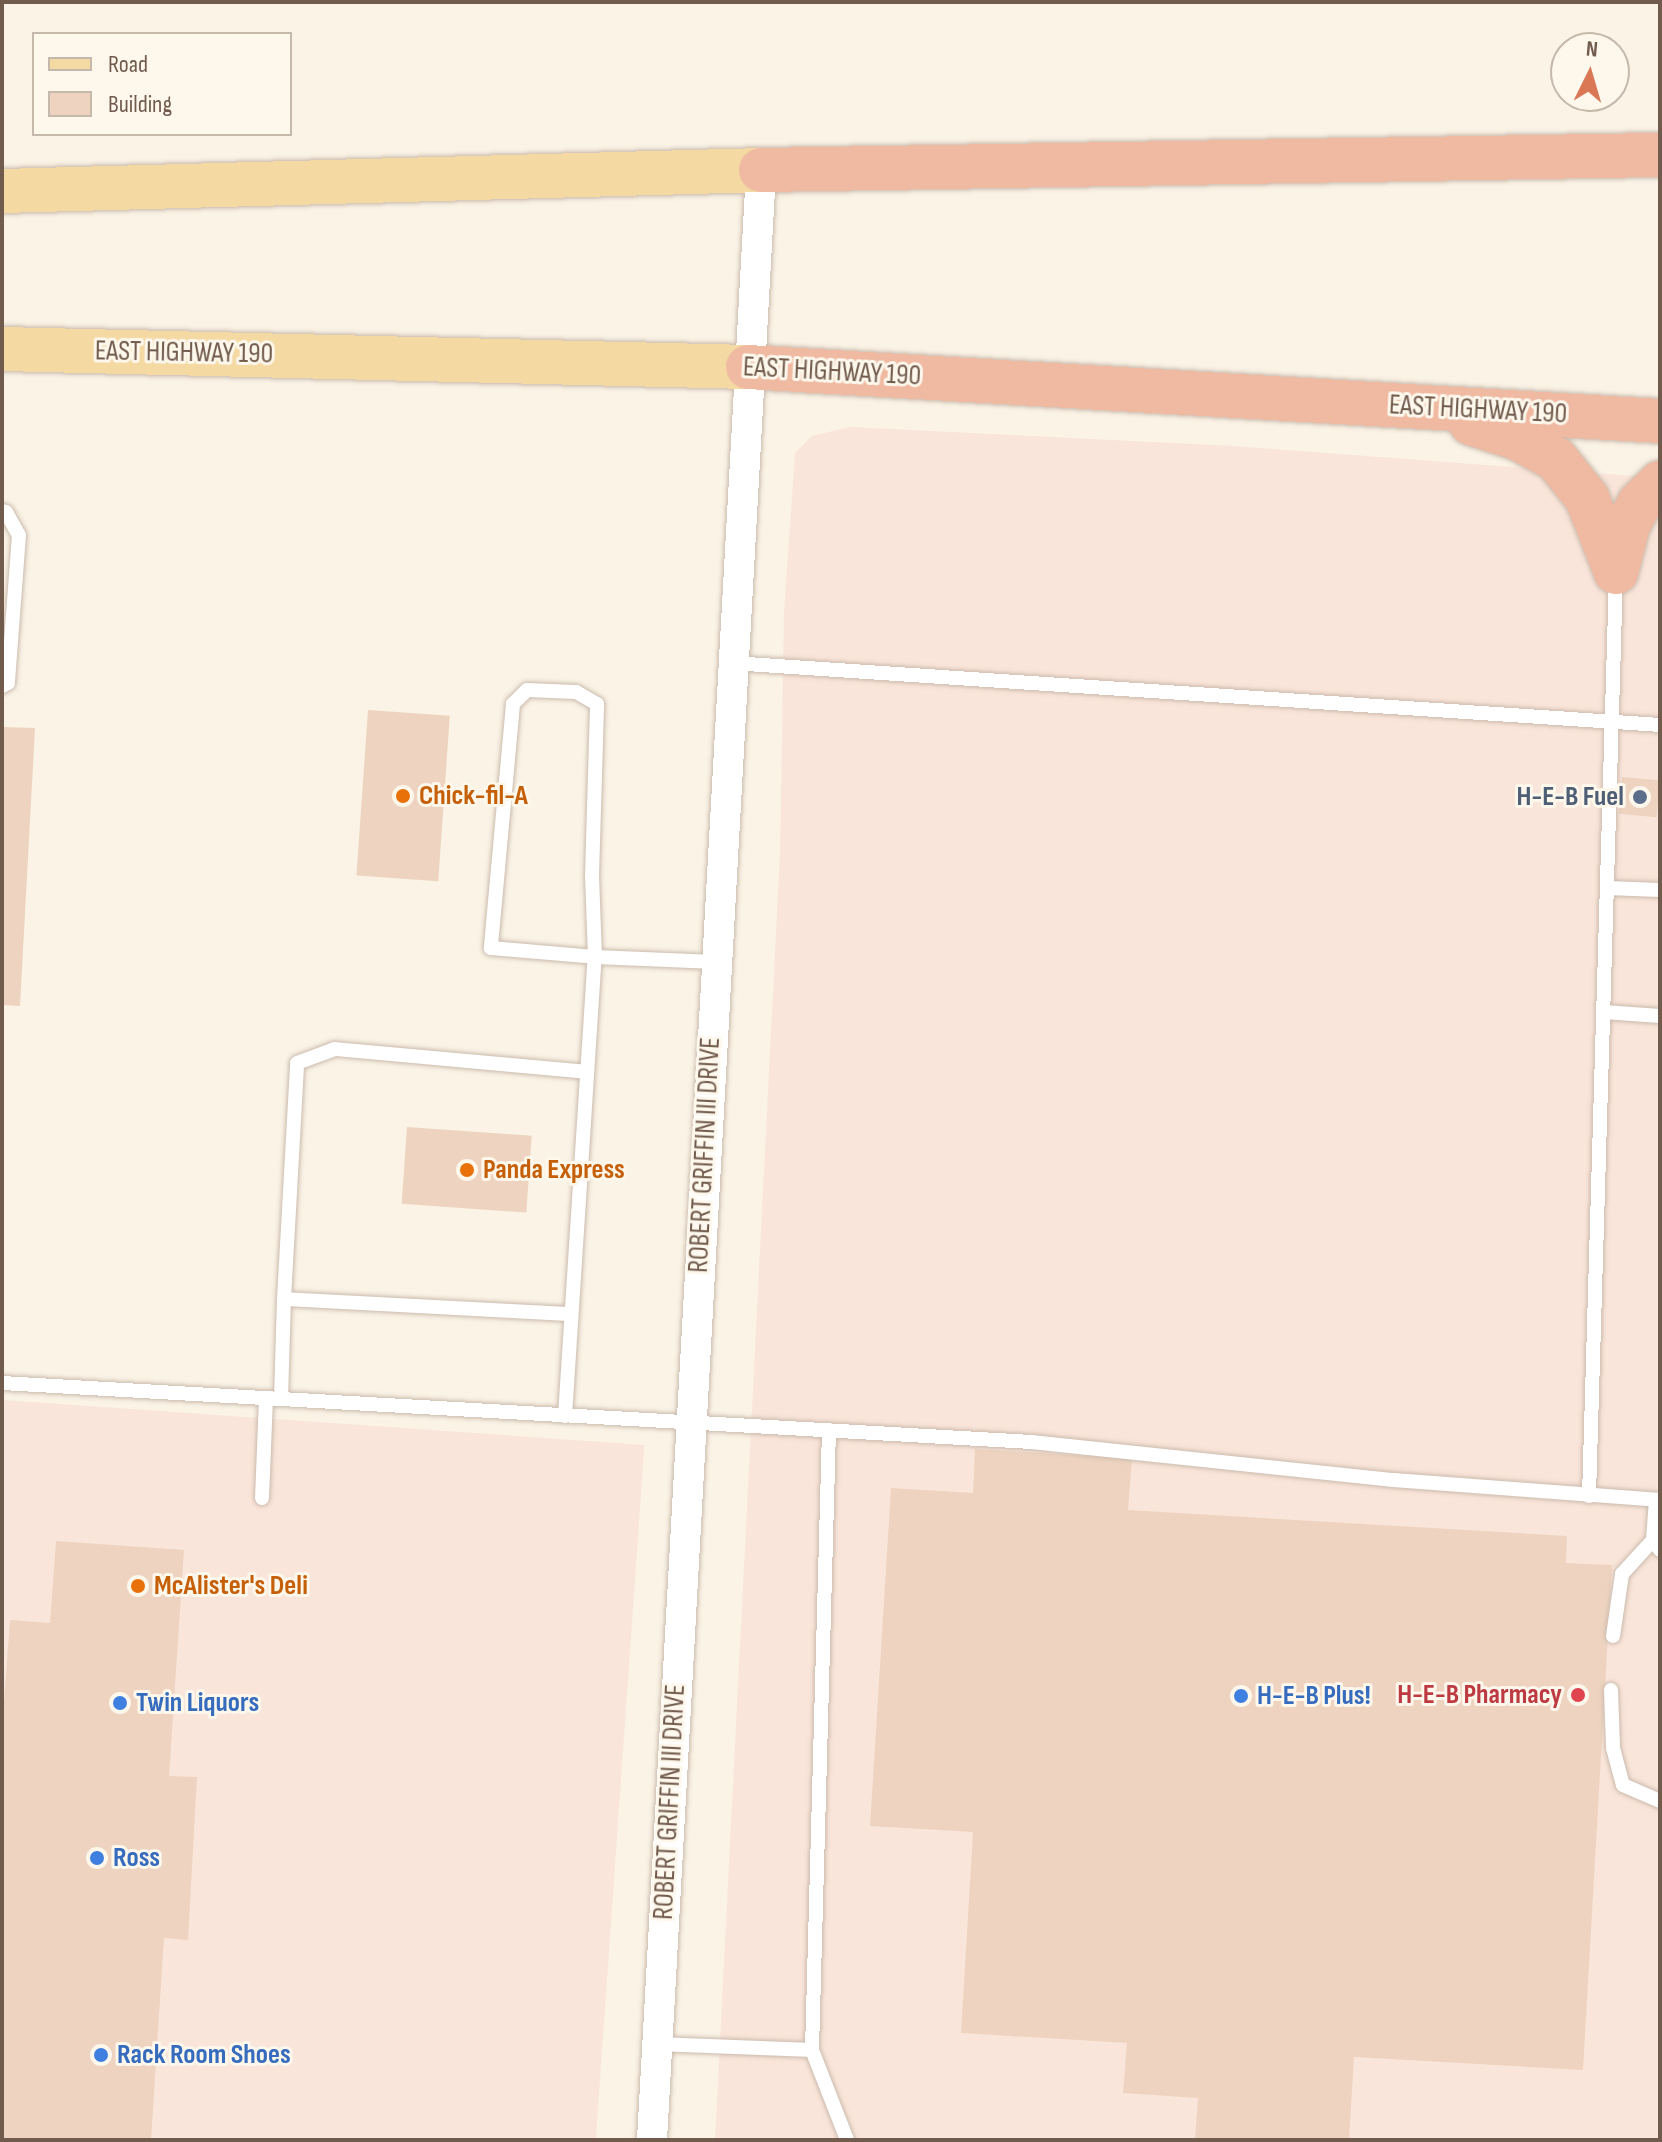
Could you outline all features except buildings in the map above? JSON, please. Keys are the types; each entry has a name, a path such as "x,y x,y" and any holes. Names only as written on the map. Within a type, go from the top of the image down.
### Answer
{"highway":[{"path":"761,170 1660,155"},
{"name":"EAST HIGHWAY 190","path":"748,367 1660,421"},
{"path":"1416,406 1517,438 1556,459 1587,498 1616,572"},
{"path":"1616,572 1628,525 1639,504 1660,483"}],"main road":[{"path":"2,191 761,170"},
{"name":"EAST HIGHWAY 190","path":"2,349 748,367"}],"street":[{"name":"ROBERT GRIFFIN III DRIVE","path":"652,2140 761,170"}],"lane":[{"path":"2,511 6,512 19,535 8,683 2,686"},
{"path":"1589,1496 1616,572"},
{"path":"732,663 1660,725"},
{"path":"565,1416 595,957 592,876 597,704 576,692 527,690 513,704 491,948 595,957 716,962"},
{"path":"1607,888 1660,890"},
{"path":"1604,1012 1660,1016"},
{"path":"262,1498 284,1299 297,1063 335,1049 587,1072"},
{"path":"284,1299 571,1314"},
{"path":"2,1383 1125,1449 1394,1480 1658,1500 1657,1545 1622,1574 1613,1636"},
{"path":"829,1430 812,2050 847,2140"},
{"path":"1611,1690 1613,1748 1623,1785 1660,1801"},
{"path":"657,2044 812,2050"}],"shaded area":[{"path":"850,427 1233,446 1660,478 1660,2140 715,2140 780,854 784,612 795,453 812,436"},
{"path":"2,1400 644,1445 596,2140 2,2140"}],"place":[{"name":"Chick-fil-A","path":"403,796"},
{"name":"H-E-B Fuel","path":"1640,797"},
{"name":"Panda Express","path":"467,1170"},
{"name":"McAlister's Deli","path":"138,1586"},
{"name":"H-E-B Pharmacy","path":"1578,1695"},
{"name":"H-E-B Plus!","path":"1241,1696"},
{"name":"Twin Liquors","path":"120,1703"},
{"name":"Ross","path":"97,1858"},
{"name":"Rack Room Shoes","path":"101,2055"}]}
